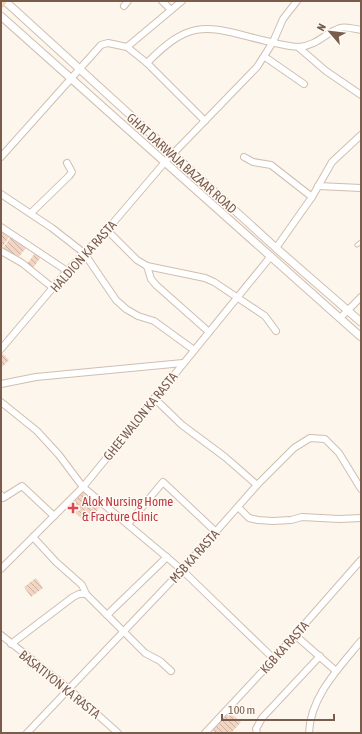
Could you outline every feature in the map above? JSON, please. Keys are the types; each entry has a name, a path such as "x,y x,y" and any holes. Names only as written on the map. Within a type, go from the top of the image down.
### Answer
{"street":[{"name":"GHAT DARWAJA BAZAAR ROAD","path":"6,1 78,69 174,154 276,248 361,322"},
{"path":"124,6 128,1"},
{"path":"162,1 170,9"},
{"path":"127,47 170,9 182,1"},
{"name":"HALDION KA RASTA","path":"1,349 67,271 107,230 165,162 242,84 264,57 273,42 283,19 297,1"},
{"path":"1,16 361,337"},
{"path":"147,63 159,50 185,32 197,29 213,28 298,47 319,41 340,28 361,30"},
{"path":"1,157 70,77 105,43 127,47 147,63 205,121"},
{"path":"298,47 326,71 361,95"},
{"path":"264,57 304,84"},
{"path":"270,256 312,197 332,162 361,135"},
{"path":"244,157 253,162 271,166 312,197"},
{"path":"31,213 69,176 71,169 67,163"},
{"path":"318,186 361,188"},
{"path":"1,194 31,213 84,253 116,300 138,316 154,321 194,350"},
{"path":"1,227 67,271"},
{"path":"107,230 138,260 147,266 205,278 265,316 276,331"},
{"path":"1,251 22,263 53,288"},
{"name":"GHEE WALON KA RASTA","path":"1,569 83,487 270,256"},
{"path":"147,266 151,279 156,285 209,332"},
{"path":"340,318 361,297"},
{"path":"1,384 36,378 183,363"},
{"path":"154,398 182,425 225,457 257,485"},
{"path":"1,402 37,430 59,455 83,487 182,570 274,658"},
{"name":"MSB KA RASTA","path":"27,733 182,570 257,485 294,448 310,438 325,439 339,453 361,489"},
{"path":"128,524 163,482 216,532"},
{"path":"1,495 3,498 22,486 54,516"},
{"path":"238,507 249,518 258,520 291,520 302,516 339,519 361,518"},
{"path":"33,537 56,562 82,585 86,594 145,653 160,661 171,671"},
{"path":"107,615 167,557"},
{"name":"KGB KA RASTA","path":"205,733 295,635 361,560"},
{"path":"11,644 73,596 86,594"},
{"name":"BASATIYON KA RASTA","path":"1,635 69,689 118,733"},
{"path":"295,635 336,671"},
{"path":"308,733 313,710 336,671 361,642"},
{"path":"257,733 256,729 262,718 320,656"}],"lane":[{"path":"357,245 361,242"}],"building":[{"path":"1,231 9,237 1,249"},
{"path":"11,237 26,248 17,259 3,248"},
{"path":"35,253 41,257 33,268 27,264"},
{"path":"1,352 9,360 1,368"},
{"path":"82,490 101,506 87,523 68,507"},
{"path":"36,578 43,588 31,597 24,587"},
{"path":"227,710 241,722 231,733 216,733 211,729"}],"place":[{"name":"Alok Nursing Home & Fracture Clinic","path":"73,508"}]}
